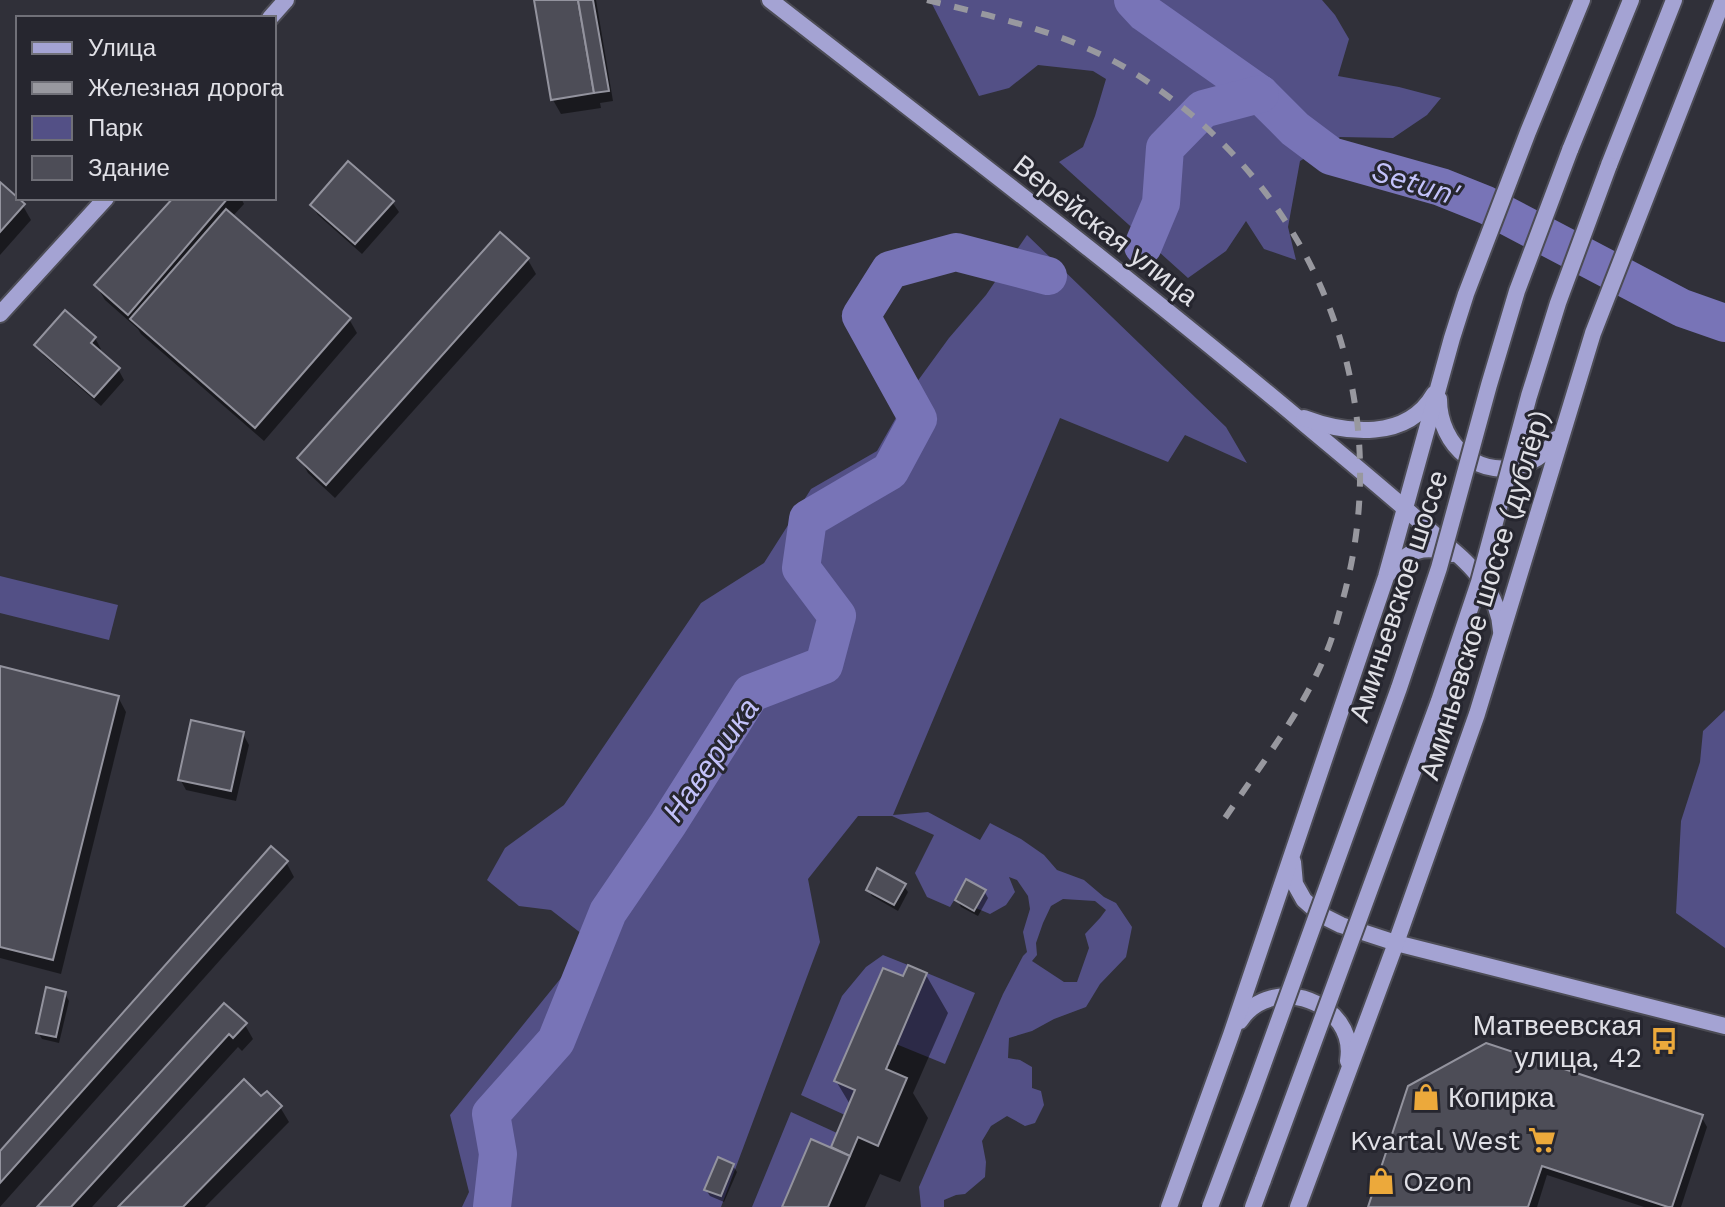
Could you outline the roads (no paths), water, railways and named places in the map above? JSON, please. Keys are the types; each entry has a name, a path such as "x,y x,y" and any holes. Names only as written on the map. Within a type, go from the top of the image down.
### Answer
{"main road":[{"path":"272,16 286,0"},
{"name":"Верейская улица","path":"770,0 1046,214 1404,508 1482,581 1495,603 1501,638"},
{"path":"1169,1207 1231,1035 1386,577 1466,294 1582,0"},
{"name":"Аминьевское шоссе","path":"1210,1207 1399,688 1439,568 1517,291 1631,0"},
{"path":"1253,1207 1439,701 1479,582 1554,316 1674,0"},
{"name":"Аминьевское шоссе (дублёр)","path":"1298,1207 1477,714 1593,333 1723,0"},
{"path":"0,314 104,200"},
{"path":"1292,414 1339,429 1382,430 1416,413 1430,401 1438,386"},
{"path":"1438,386 1439,410 1446,434 1462,454 1484,466 1509,468 1533,461 1553,445 1565,423"},
{"path":"1386,577 1397,562 1418,550 1440,550 1459,557"},
{"path":"1293,854 1295,884 1304,900 1321,915 1341,925 1396,943 1725,1026"},
{"path":"1231,1035 1244,1015 1263,1001 1286,996 1310,1000 1330,1012 1344,1031 1349,1054 1345,1078"}],"waterway":[{"name":"Setun'","path":"1133,0 1145,13 1260,94 1295,129 1331,156 1441,187 1486,205 1682,308 1725,323"},
{"name":"Навершка","path":"1143,246 1161,203 1165,148 1203,109 1260,94"},
{"name":"Навершка","path":"492,1207 498,1154 491,1114 556,1041 608,912 751,693 824,665 837,616 801,568 808,519 890,471 918,419 861,316 890,270 956,252 1048,276"}],"railway":[{"path":"927,0 1029,27 1103,55 1191,114 1246,169 1291,230 1325,297 1348,369 1359,444 1358,521 1343,599 1317,674 1279,739 1223,821"}],"place":[{"name":"Матвеевская улица, 42","path":"1664,1041"},
{"name":"Копирка","path":"1426,1097"},
{"name":"Kvartal West","path":"1542,1140"},
{"name":"Ozon","path":"1381,1181"}]}
